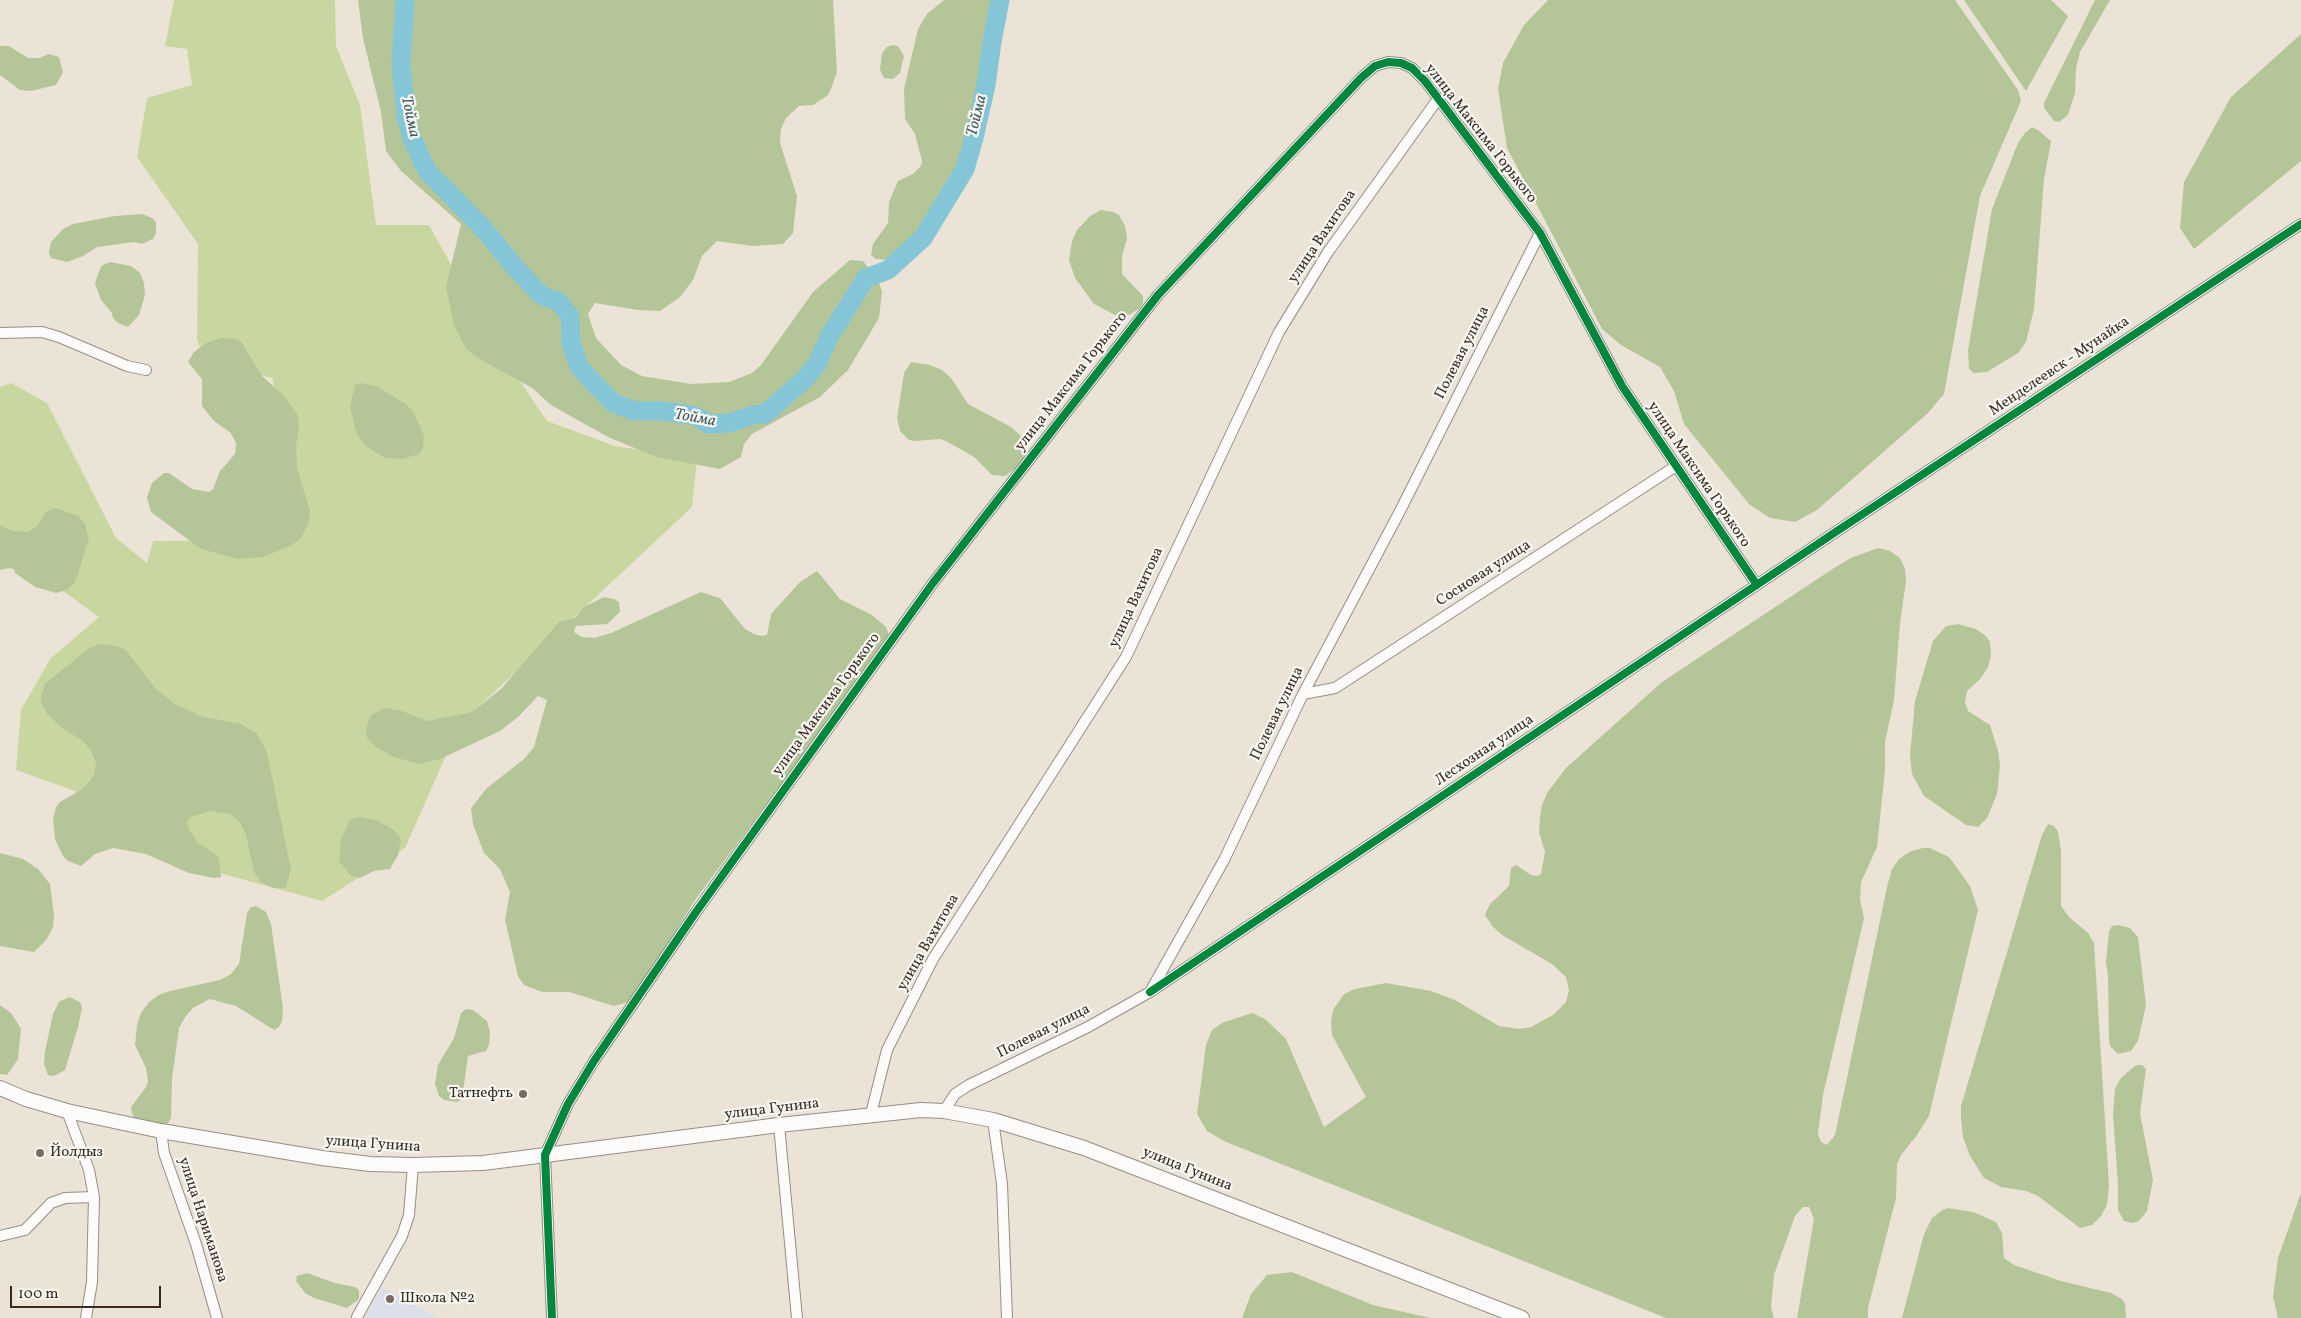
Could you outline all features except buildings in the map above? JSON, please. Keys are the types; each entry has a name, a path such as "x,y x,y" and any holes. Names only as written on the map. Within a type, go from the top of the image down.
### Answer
{"main road":[{"name":"улица Гунина","path":"0,1088 26,1099 67,1111 161,1131 322,1158 370,1164 483,1163 872,1114 922,1110 944,1111 993,1120 1110,1157 1522,1318"}],"street":[{"name":"улица Максима Горького","path":"552,1318 545,1155 568,1104 594,1061 696,912 932,583 1158,295 1354,85 1375,66 1388,62 1406,65 1425,81 1540,233 1622,386 1757,585"},
{"name":"улица Вахитова","path":"872,1114 888,1050 934,959 1126,657 1279,332 1328,252 1438,98"},
{"name":"Менделеевск - Мунайка","path":"1834,533 2301,224"},
{"name":"Полевая улица","path":"944,1111 955,1094 969,1085 1080,1031 1150,992 1224,860 1303,694 1400,511 1540,233"},
{"path":"0,333 42,332 59,337 127,366 146,370"},
{"name":"Сосновая улица","path":"1303,694 1335,688 1676,466"},
{"name":"Лесхозная улица","path":"1150,992 1834,533"},
{"path":"67,1111 89,1170 94,1197 92,1282 86,1318"},
{"path":"993,1120 1002,1184 1007,1318"},
{"path":"778,1125 796,1318"},
{"name":"улица Нариманова","path":"161,1131 164,1153 196,1244 217,1318"},
{"path":"357,1317 402,1236 409,1215 413,1165"},
{"path":"0,1236 25,1230 51,1203 65,1198 94,1197"}],"shaded area":[{"name":"Школа №2","path":"383,1287 434,1316 438,1318 365,1318"}],"green space":[{"path":"174,0 335,0 336,46 360,105 376,225 429,225 498,349 547,421 615,446 697,459 692,507 460,724 405,848 322,901 212,871 92,797 16,770 21,710 50,659 99,617 0,545 0,387 11,383 47,403 116,538 147,563 153,541 235,540 280,469 273,378 206,363 197,339 198,244 137,157 147,98 192,85 187,49 165,46"},
{"path":"358,0 833,0 837,72 832,86 828,95 813,105 799,106 786,118 781,129 780,143 797,196 793,233 783,244 752,246 717,241 702,256 693,280 680,297 660,311 638,310 595,303 588,314 596,338 621,365 642,376 691,384 729,382 752,373 761,365 813,292 850,260 863,261 878,280 882,292 879,318 848,370 820,397 752,434 744,444 741,457 720,469 656,457 608,437 551,405 532,388 476,357 466,348 454,325 446,287 461,224 401,171 386,151 381,112 363,38"},
{"path":"944,0 1008,0 1000,40 994,93 969,172 945,212 888,260 876,259 871,255 873,244 888,223 889,202 898,181 913,174 921,166 922,161 915,134 905,119 904,89 918,29 927,14"},
{"path":"1548,0 1955,0 2018,90 2021,101 1980,196 1944,394 1928,413 1817,510 1795,522 1770,518 1749,504 1684,424 1674,391 1660,367 1621,345 1602,329 1507,148 1498,89 1503,63 1524,25"},
{"path":"1964,0 2051,0 2068,16 2026,91"},
{"path":"2095,0 2110,0 2080,52 2076,69 2075,93 2068,115 2059,122 2054,121 2044,108 2044,103"},
{"path":"2301,34 2301,161 2194,249 2180,228 2184,182 2231,97"},
{"path":"892,45 898,46 904,56 900,73 893,79 884,78 880,70 882,53 887,47"},
{"path":"0,46 9,46 28,58 39,58 49,54 59,57 63,72 56,85 31,91 20,90 0,75"},
{"path":"2032,127 2051,141 2044,179 2034,309 2026,342 2018,353 1987,372 1974,373 1969,369 1968,350 1992,209 2018,143"},
{"path":"1101,210 1119,215 1125,226 1127,238 1122,256 1122,274 1143,296 1143,303 1140,308 1129,315 1117,316 1094,304 1075,278 1069,260 1072,241 1077,230 1090,216"},
{"path":"142,214 156,222 156,233 153,239 142,244 134,242 97,247 83,256 67,262 51,258 49,253 51,242 63,229 73,224 115,216"},
{"path":"110,262 131,266 140,273 144,283 145,295 139,315 128,327 118,323 113,318 112,313 101,300 95,283 101,266"},
{"path":"222,338 237,339 242,343 262,376 285,397 297,414 299,425 296,446 297,468 310,511 309,523 300,539 290,546 263,557 238,559 201,549 151,512 147,498 152,483 164,473 169,473 192,489 209,492 213,489 220,471 235,454 236,443 231,433 214,421 202,406 202,379 188,362 193,353 206,343"},
{"path":"911,362 930,365 942,370 951,378 968,404 1011,427 1021,436 1026,447 1020,465 1005,476 992,475 974,457 946,441 940,439 909,440 900,431 897,418 904,373"},
{"path":"361,383 376,386 406,404 414,413 424,436 423,448 419,454 402,459 385,458 366,446 357,435 350,407 355,385"},
{"path":"55,508 78,516 85,524 89,539 75,582 67,590 56,593 35,587 15,573 14,569 0,570 0,525 13,531 28,532 37,526 46,512"},
{"path":"1878,548 1890,551 1900,558 1905,569 1906,581 1900,623 1894,700 1885,742 1885,770 1877,847 1861,882 1860,900 1864,918 1823,1095 1818,1134 1821,1142 1827,1145 1835,1135 1892,869 1899,859 1911,851 1923,848 1930,848 1949,857 1970,886 1978,910 1929,1116 1901,1155 1897,1164 1896,1198 1868,1308 1868,1318 1797,1318 1814,1219 1809,1207 1803,1207 1795,1216 1774,1275 1771,1307 1774,1318 1666,1318 1224,1141 1207,1131 1197,1114 1206,1045 1212,1030 1222,1023 1252,1013 1265,1019 1286,1039 1324,1127 1366,1097 1332,1035 1331,1022 1333,1010 1344,994 1355,989 1386,983 1431,991 1455,1000 1499,1026 1519,1029 1531,1027 1553,1015 1566,1002 1569,990 1566,977 1552,964 1502,935 1492,926 1485,915 1490,904 1509,886 1511,868 1516,865 1531,875 1537,876 1541,874 1545,852 1539,832 1540,817 1547,793 1566,768 1662,682 1834,568 1851,558"},
{"path":"817,571 840,599 872,615 886,627 889,635 884,646 695,900 631,1001 614,1006 569,992 542,992 524,985 518,976 505,920 510,892 500,869 484,853 473,824 471,808 487,788 524,759 534,747 547,700 538,696 518,717 500,731 440,759 419,764 394,757 376,747 367,738 366,728 371,715 385,708 402,711 427,721 472,712 501,689 559,622 575,618 584,607 604,597 619,602 620,612 607,624 576,626 574,632 582,637 595,638 611,633 701,592 720,598 745,629 754,634 767,635 771,614 800,582"},
{"path":"1958,624 1976,629 1986,636 1990,642 1991,654 1988,667 1981,678 1967,691 1965,703 1968,711 1990,725 2000,765 1997,794 1987,818 1978,827 1966,825 1924,796 1912,774 1910,755 1915,701 1933,641 1946,626"},
{"path":"100,644 113,645 125,649 155,688 175,704 203,717 241,724 257,734 266,750 269,762 291,870 285,888 273,888 261,882 254,872 246,835 240,822 230,814 210,811 191,817 187,822 188,828 198,843 219,858 221,877 214,878 189,873 146,854 113,848 95,854 81,866 68,861 63,856 55,839 53,820 56,807 60,802 82,789 90,781 94,775 96,763 91,751 83,741 61,727 47,714 41,702 41,696 45,684 88,649"},
{"path":"360,817 375,820 390,827 399,835 401,840 398,855 390,869 374,871 360,878 350,875 339,861 341,839 350,819"},
{"path":"2048,824 2054,826 2058,832 2061,850 2061,906 2069,917 2088,933 2094,943 2109,1186 2107,1205 2101,1216 2092,1225 2080,1228 2038,1196 2026,1191 2001,1187 1984,1178 1970,1156 1963,1137 1961,1119 1961,1106 2042,835"},
{"path":"0,853 23,859 38,869 50,884 54,915 53,927 47,939 34,952 0,946"},
{"path":"256,906 266,912 271,924 283,1008 282,1021 279,1027 274,1030 236,1006 210,999 193,1008 179,1028 172,1079 171,1118 168,1123 163,1125 135,1119 131,1107 146,1087 148,1081 146,1068 135,1045 137,1025 141,1013 149,1002 159,995 220,980 231,974 239,964 247,913 250,908"},
{"path":"2118,925 2130,928 2138,937 2146,1005 2138,1041 2131,1051 2118,1054 2110,1046 2109,1040 2106,962 2109,931 2112,926"},
{"path":"69,997 80,1002 82,1008 78,1027 65,1070 54,1076 48,1075 44,1064 45,1051 53,1014 59,1002"},
{"path":"0,1005 11,1013 21,1029 18,1059 7,1075 0,1074"},
{"path":"466,1009 473,1010 487,1021 490,1032 489,1045 486,1051 468,1056 462,1099 457,1102 444,1100 439,1096 435,1084 438,1065 454,1038 461,1013"},
{"path":"2136,1065 2142,1065 2146,1069 2140,1113 2153,1180 2147,1211 2139,1221 2133,1223 2124,1221 2118,1210 2113,1115 2115,1089 2121,1078"},
{"path":"2301,1193 2301,1318 2278,1318 2273,1297 2278,1258"},
{"path":"1948,1208 1973,1212 1996,1222 2002,1233 2004,1258 2014,1265 2061,1281 2111,1293 2122,1299 2125,1304 2126,1318 1902,1318 1924,1234 1932,1218"},
{"path":"1292,1272 1373,1305 1431,1318 1242,1318 1251,1294 1267,1275"},
{"path":"307,1273 335,1283 355,1287 359,1290 359,1299 347,1308 314,1298 305,1293 296,1281 297,1276"}],"waterway":[{"name":"Тойма","path":"405,0 401,64 406,116 411,136 427,171 484,229 512,264 541,295 559,302 570,316 571,342 579,367 613,403 635,411 663,411 696,416 708,424 730,423 753,415 765,414 805,379 817,364 829,337 866,278 888,270 923,238 965,169 986,85 1000,0"}],"cycle path":[{"path":"552,1318 545,1155 568,1104 594,1061 696,912 933,583 1158,295 1361,78 1375,66 1388,62 1401,63 1412,68 1425,81 1540,233 1622,386 1757,585"},
{"path":"1150,992 1834,533 2301,224"}],"place":[{"name":"Татнефть","path":"523,1094"},
{"name":"Йолдыз","path":"40,1153"},
{"name":"Школа №2","path":"390,1299"}]}
